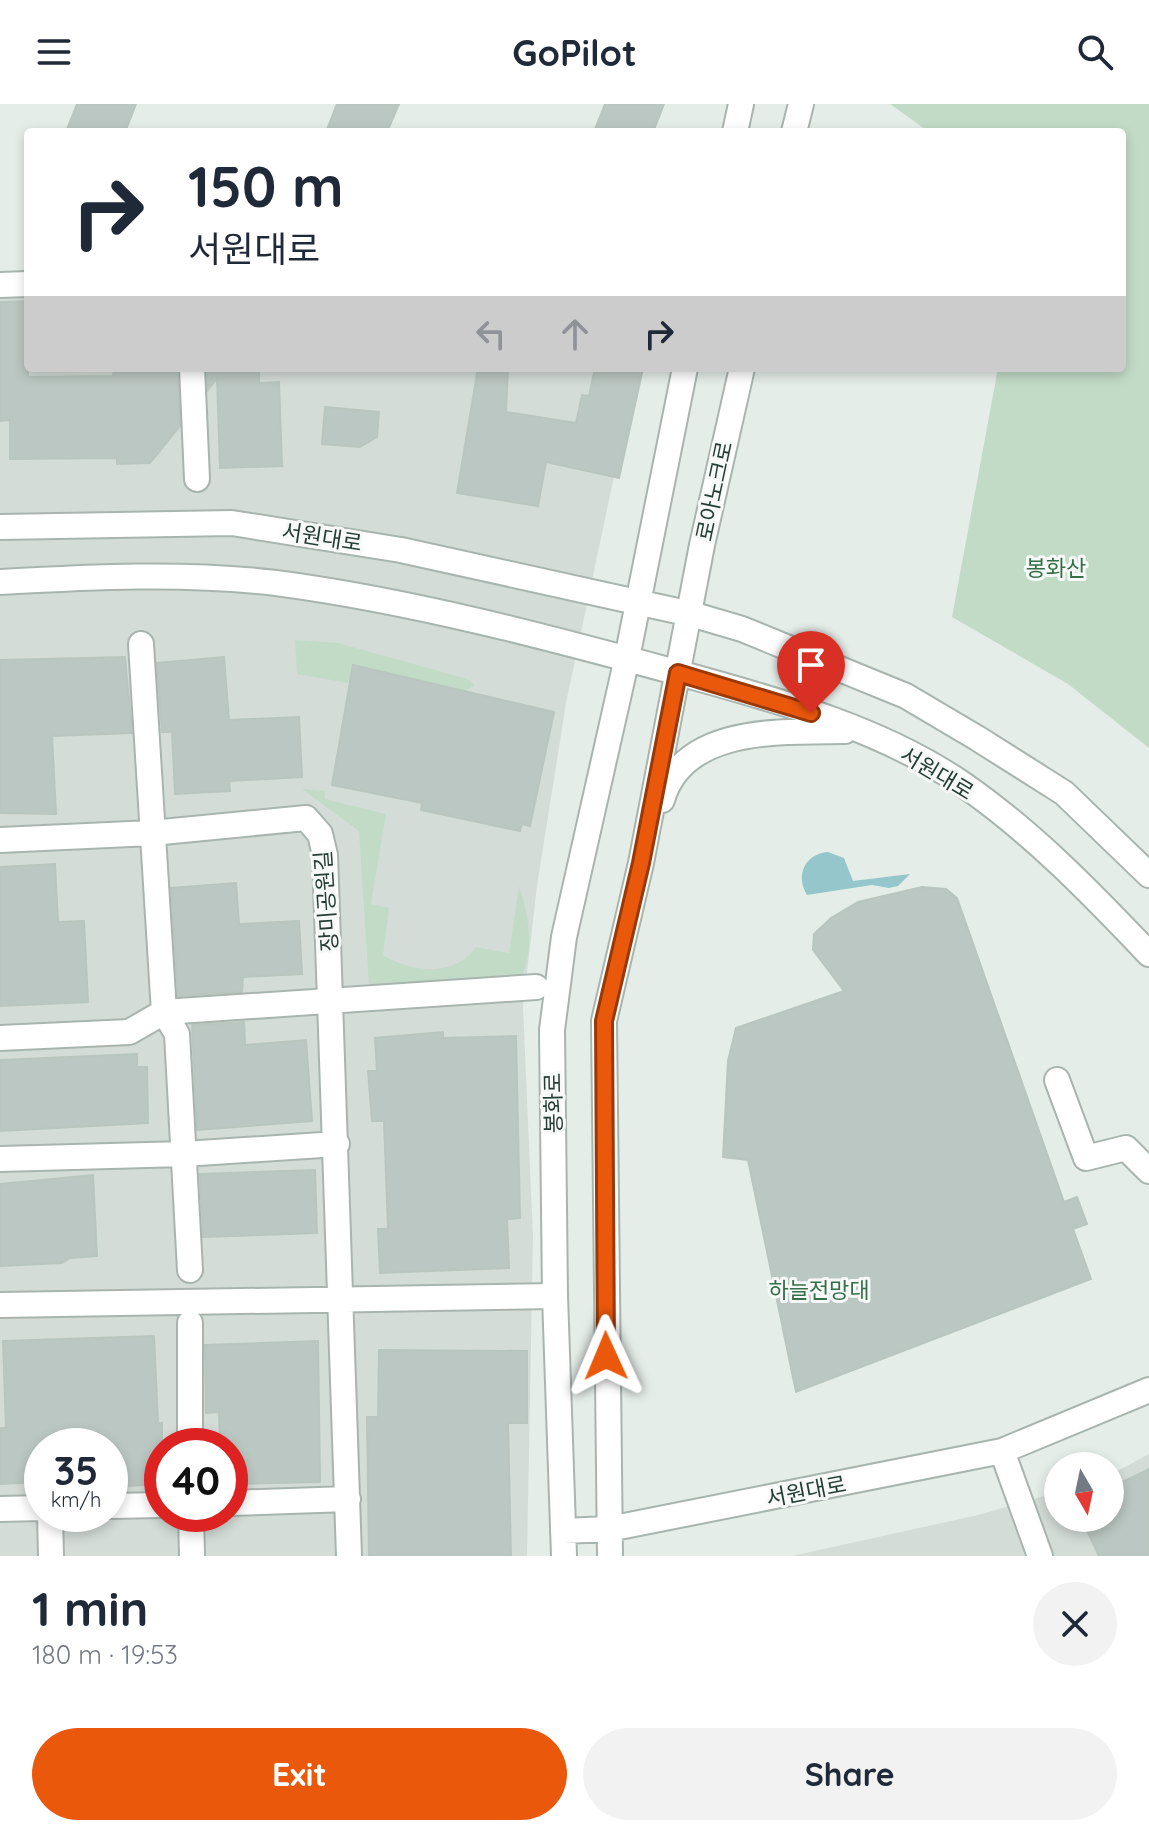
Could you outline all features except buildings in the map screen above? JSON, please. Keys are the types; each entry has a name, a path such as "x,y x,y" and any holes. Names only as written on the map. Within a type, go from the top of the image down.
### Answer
{"street":[{"path":"736,128 741,104"},
{"path":"795,128 801,104"},
{"path":"0,285 24,284"},
{"path":"192,372 197,479"},
{"path":"638,602 684,372"},
{"name":"로아노크로","path":"678,673 702,545 741,372"},
{"name":"서원대로","path":"0,527 232,523 401,550 691,614"},
{"path":"0,582 177,576 273,583 370,598 627,658"},
{"name":"봉화로","path":"564,1556 555,1296 552,1030 564,937 638,602"},
{"path":"691,614 801,651 906,696 1064,793 1149,875"},
{"path":"141,644 164,1012 177,1034 190,1270"},
{"name":"서원대로","path":"627,658 734,687 863,730 963,784 1062,863 1149,954"},
{"path":"610,1556 604,1021 641,863 678,673"},
{"path":"641,863 666,784 687,759 748,734 863,730"},
{"name":"장미공원길","path":"0,840 152,833 306,818 320,834 325,855 337,1144 349,1556"},
{"path":"0,1038 129,1032 164,1012 536,987"},
{"path":"1057,1080 1086,1158 1126,1148 1149,1171"},
{"path":"0,1159 184,1154 337,1144"},
{"path":"0,1305 555,1296"},
{"path":"190,1323 190,1428"},
{"name":"서원대로","path":"563,1531 609,1529 1002,1451 1149,1390"},
{"path":"1002,1451 1040,1556"},
{"path":"248,1502 348,1499"},
{"path":"0,1509 24,1508"},
{"path":"50,1532 51,1556"},
{"path":"191,1532 192,1556"}],"shaded area":[{"path":"0,288 24,288 24,372 636,372 566,703 537,886 523,1007 533,1238 527,1556 0,1556"},
{"path":"1149,1454 1149,1556 792,1556 978,1515 1044,1496 1044,1532 1124,1532 1124,1467"}],"green space":[{"name":"봉화산","path":"890,104 1149,104 1149,748 1068,684 952,617 997,372 1126,372 1126,128 923,128"},
{"path":"295,640 338,643 467,679 475,685 464,691 353,666 348,683 297,674"},
{"path":"302,789 325,791 325,799 386,814 371,904 389,908 383,955 406,965 432,969 456,964 476,947 509,953 519,886 529,933 528,957 520,979 373,989 369,985 359,831"}],"water":[{"path":"828,852 844,858 853,881 910,874 898,886 889,888 872,885 807,895 802,880 804,867 813,857"}],"route":[{"path":"606,1356 604,1021 641,863 678,673 734,687 811,713"}],"park label":[{"name":"하늘전망대","path":"819,1290"}]}
